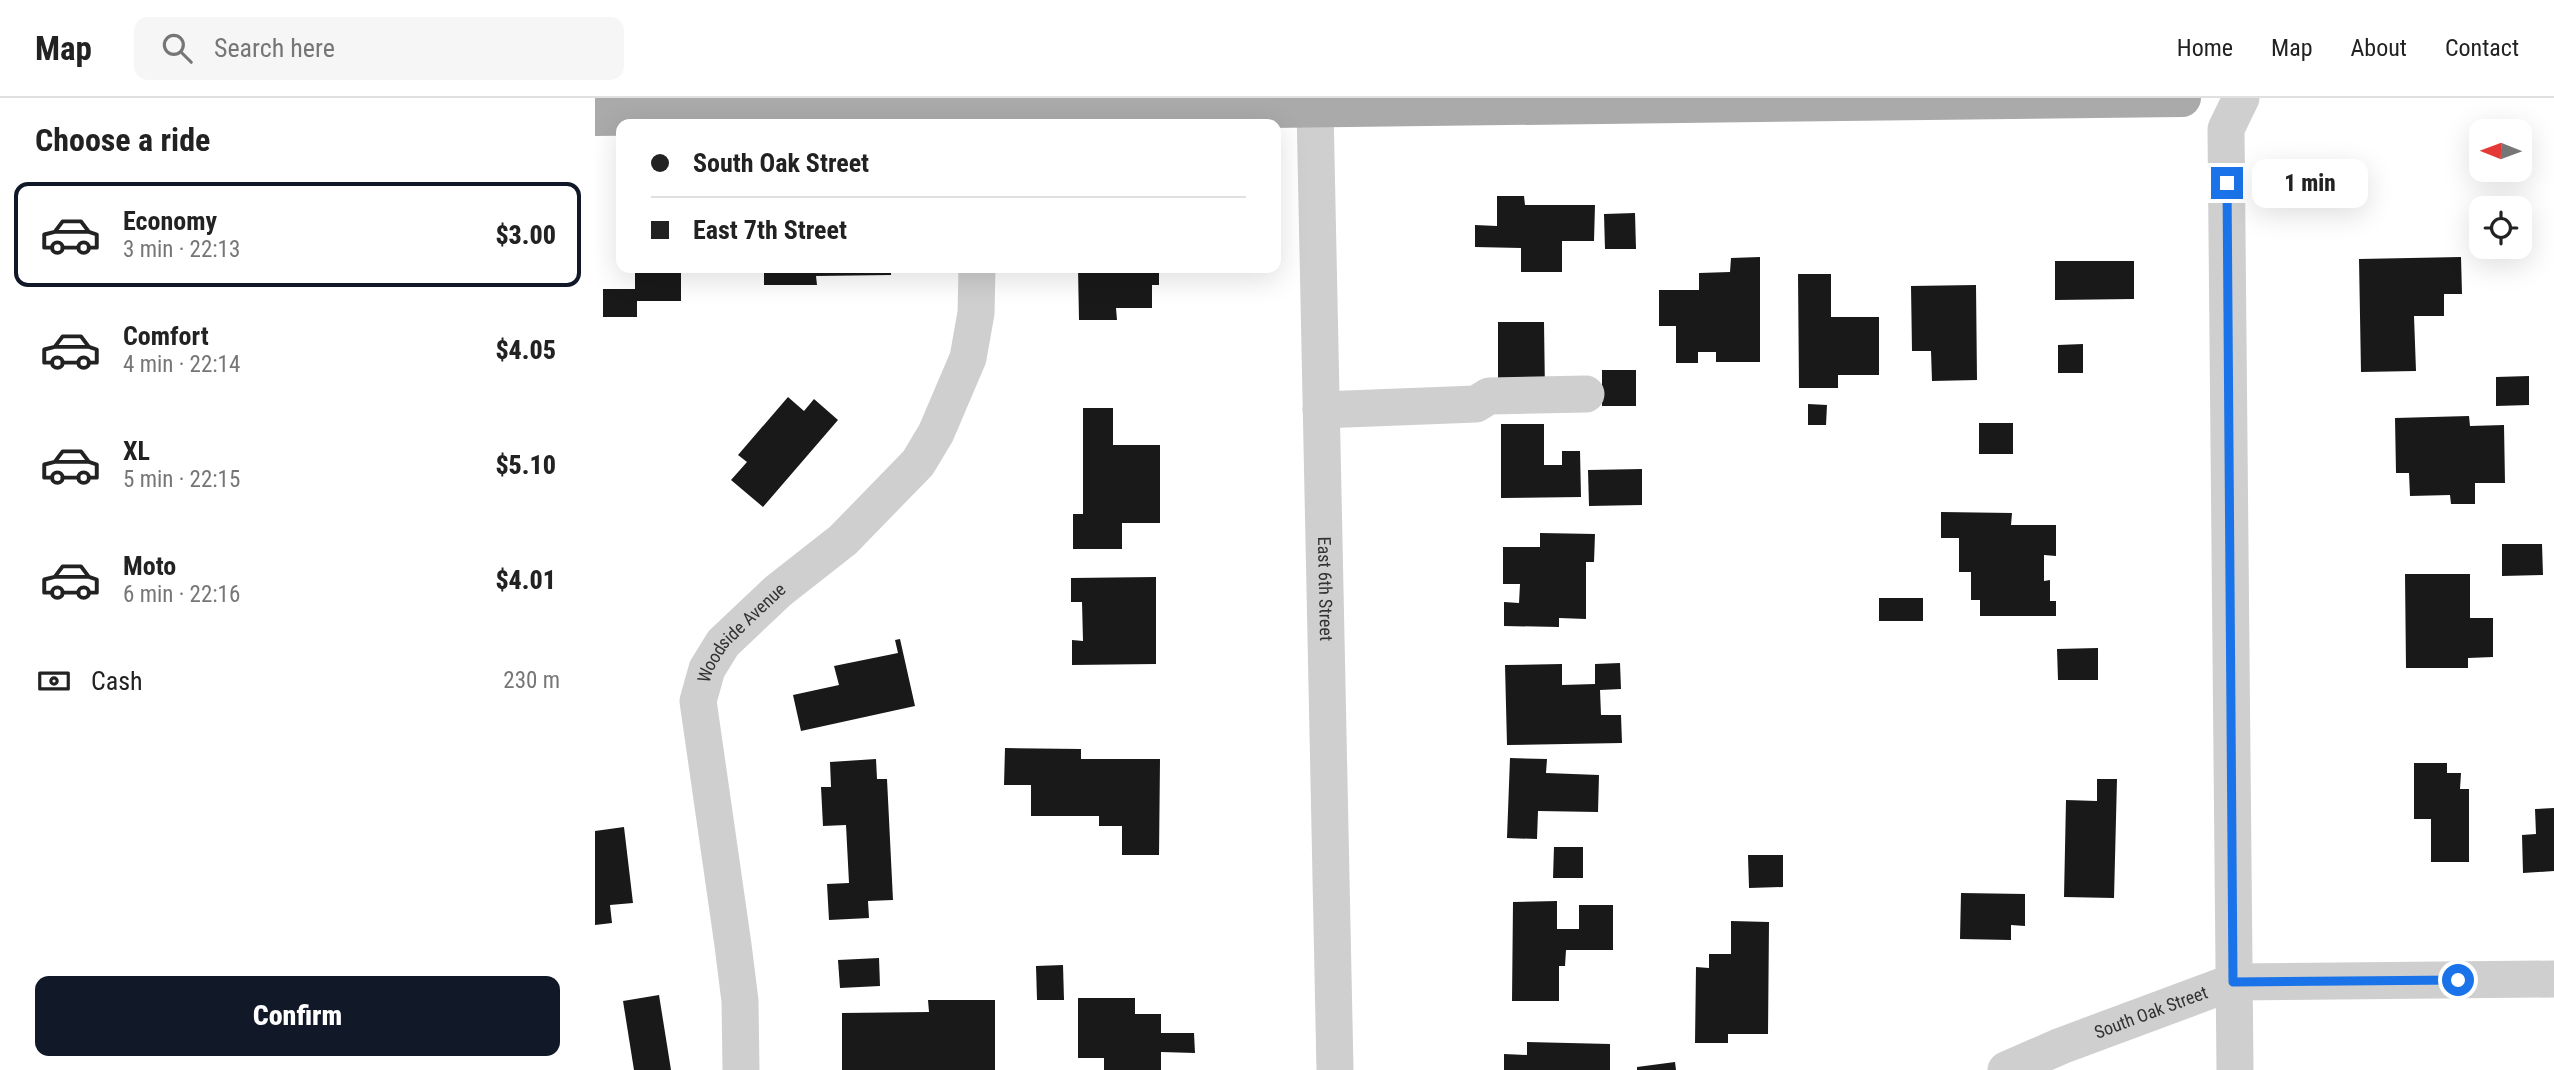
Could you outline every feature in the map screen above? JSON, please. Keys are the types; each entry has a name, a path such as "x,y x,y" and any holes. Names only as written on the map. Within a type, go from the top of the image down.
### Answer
{"main road":[{"path":"595,117 826,106 979,118 1463,102 2182,98"}],"street":[{"path":"2235,1070 2226,129 2241,98"},
{"name":"East 6th Street","path":"1315,108 1335,1070"},
{"name":"Woodside Avenue","path":"741,1070 740,1001 698,701 708,669 723,643 778,591 843,540 918,463 936,433 968,358 977,313 977,273"},
{"path":"1321,410 1476,404 1489,396 1588,404"},
{"name":"South Oak Street","path":"2006,1070 2061,1046 2233,982 2554,979"}],"building":[{"path":"1497,196 1524,196 1525,205 1595,205 1594,241 1562,241 1562,272 1521,272 1521,248 1475,247 1475,225 1497,226"},
{"path":"1635,213 1636,249 1605,249 1604,214"},
{"path":"1760,257 1760,362 1716,362 1716,352 1698,352 1698,363 1676,363 1676,326 1659,326 1659,290 1699,290 1699,273 1730,272 1731,258"},
{"path":"2461,257 2462,294 2444,294 2444,316 2414,316 2416,371 2361,372 2359,259"},
{"path":"2055,261 2134,261 2134,299 2055,300"},
{"path":"635,273 681,273 681,301 637,301 637,317 603,317 603,289 635,289"},
{"path":"764,273 891,273 816,276 817,285 764,285"},
{"path":"1078,273 1159,273 1159,285 1152,285 1152,308 1116,308 1117,320 1079,320"},
{"path":"1798,274 1831,274 1831,317 1879,317 1879,375 1838,375 1838,388 1799,388"},
{"path":"1976,285 1977,380 1932,381 1931,351 1912,351 1911,286"},
{"path":"1498,322 1544,322 1545,394 1498,394"},
{"path":"2083,344 2083,373 2058,373 2058,345"},
{"path":"1602,370 1636,370 1636,406 1602,406"},
{"path":"2529,376 2529,405 2496,406 2496,377"},
{"path":"788,397 804,411 814,399 838,420 763,507 731,480 747,462 738,455"},
{"path":"1808,404 1827,405 1826,425 1808,425"},
{"path":"1083,408 1113,408 1113,445 1160,445 1160,523 1122,523 1122,549 1073,549 1073,514 1083,514"},
{"path":"2469,416 2470,426 2504,425 2505,483 2475,483 2475,504 2451,504 2450,495 2410,496 2409,473 2396,473 2395,418"},
{"path":"1979,423 2013,423 2013,454 1979,454"},
{"path":"1501,424 1544,424 1544,465 1562,465 1562,451 1580,451 1581,497 1501,498"},
{"path":"1642,469 1642,505 1589,506 1588,470"},
{"path":"1941,512 2012,513 2011,525 2056,525 2056,556 2044,555 2044,581 2050,580 2050,601 2056,601 2056,616 1980,616 1980,600 1971,600 1971,572 1959,572 1959,538 1941,538"},
{"path":"1540,533 1595,534 1594,562 1586,562 1586,619 1559,618 1559,627 1504,626 1504,602 1519,603 1520,584 1503,584 1503,547 1540,547"},
{"path":"2502,544 2542,544 2543,575 2502,576"},
{"path":"2405,574 2470,574 2470,618 2493,618 2493,657 2468,658 2468,668 2406,668"},
{"path":"1156,577 1156,664 1072,665 1072,640 1083,641 1082,602 1071,602 1071,578"},
{"path":"1879,598 1923,598 1923,621 1879,621"},
{"path":"900,639 915,706 801,731 793,695 839,685 834,666 898,653 895,640"},
{"path":"2098,648 2098,680 2058,680 2057,649"},
{"path":"1620,663 1621,689 1600,690 1601,715 1621,715 1622,743 1507,745 1505,665 1562,664 1562,685 1595,684 1595,664"},
{"path":"1005,748 1081,749 1081,759 1160,759 1159,855 1122,855 1122,826 1099,826 1099,816 1031,816 1031,785 1004,785"},
{"path":"1510,758 1547,759 1546,773 1599,775 1598,812 1538,811 1537,839 1507,838"},
{"path":"876,759 877,779 887,779 893,900 868,901 869,918 829,920 827,884 849,883 846,825 823,826 821,787 831,787 830,762"},
{"path":"2414,763 2447,763 2447,773 2461,773 2460,789 2469,789 2469,862 2431,862 2431,819 2414,819"},
{"path":"2097,779 2117,779 2114,898 2064,897 2066,800 2097,801"},
{"path":"2554,808 2554,871 2523,873 2522,835 2536,834 2535,809"},
{"path":"624,827 633,903 610,905 612,923 595,925 595,831"},
{"path":"1554,847 1583,847 1583,878 1553,878"},
{"path":"1748,855 1783,855 1783,887 1749,888"},
{"path":"1961,893 2025,894 2025,926 2011,925 2011,940 1960,939"},
{"path":"1557,901 1557,929 1579,929 1579,905 1613,905 1613,950 1566,950 1565,966 1559,966 1559,1001 1512,1001 1513,902"},
{"path":"1731,921 1769,922 1768,1034 1728,1034 1728,1043 1695,1043 1696,967 1709,968 1709,954 1731,954"},
{"path":"879,958 880,986 840,988 838,960"},
{"path":"1063,965 1064,1000 1037,1000 1036,966"},
{"path":"659,995 671,1070 634,1070 623,1001"},
{"path":"1078,998 1135,998 1135,1014 1161,1014 1161,1033 1194,1033 1195,1053 1161,1052 1161,1070 1104,1070 1104,1058 1078,1058"},
{"path":"928,1000 995,1000 995,1070 842,1070 842,1013 929,1012"},
{"path":"1527,1042 1610,1044 1610,1070 1504,1070 1504,1054 1527,1055"},
{"path":"1675,1062 1676,1070 1637,1070 1637,1067"}],"route":[{"path":"2227,183 2233,982 2458,980"}]}
